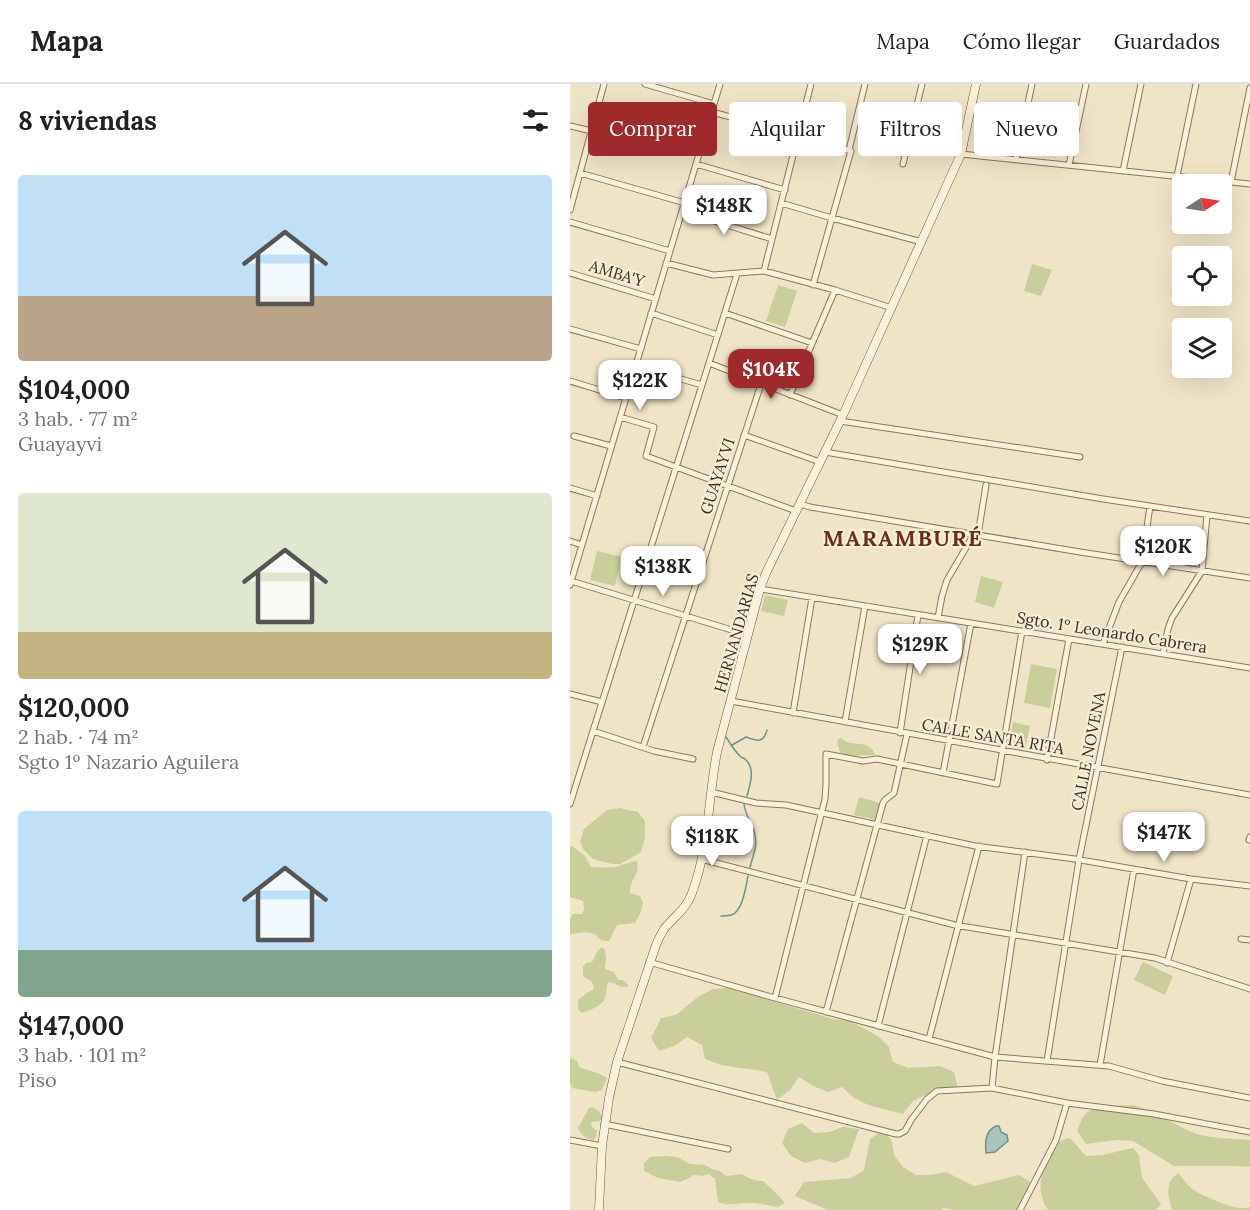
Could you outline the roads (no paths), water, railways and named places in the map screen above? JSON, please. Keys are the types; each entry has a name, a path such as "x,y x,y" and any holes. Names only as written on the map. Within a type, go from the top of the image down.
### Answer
{"street":[{"path":"599,102 604,84"},
{"path":"645,84 707,102"},
{"path":"715,102 720,84"},
{"path":"806,102 811,84"},
{"path":"813,285 851,151 849,150 865,84"},
{"path":"903,164 922,84"},
{"name":"HERNANDARIAS","path":"962,149 976,84"},
{"path":"1016,160 1032,84"},
{"path":"1069,165 1086,84"},
{"path":"1123,171 1141,84"},
{"path":"1177,174 1196,84"},
{"path":"1232,177 1250,88"},
{"path":"570,126 588,130"},
{"path":"570,210 588,145"},
{"path":"962,154 1172,176"},
{"path":"699,156 571,583 748,635"},
{"path":"764,271 793,156"},
{"name":"HERNANDARIAS","path":"599,1210 604,1124 617,1062 650,962 664,929 689,900 693,891 708,824 717,752 760,589 892,308 960,156"},
{"path":"696,165 785,190"},
{"path":"580,173 685,203"},
{"path":"570,180 578,181"},
{"path":"1232,182 1250,184"},
{"path":"782,203 921,242"},
{"path":"682,211 772,239"},
{"path":"570,222 670,251"},
{"path":"666,263 713,275 764,271 892,308"},
{"name":"AMBA'Y","path":"570,273 656,299"},
{"path":"570,804 737,274"},
{"path":"790,395 834,290"},
{"path":"651,313 718,335"},
{"path":"725,313 812,343"},
{"path":"570,328 641,349"},
{"path":"709,363 841,418 1080,457"},
{"path":"636,366 702,384"},
{"path":"570,381 626,398"},
{"name":"GUAYAYVI","path":"643,747 761,384"},
{"path":"620,417 654,427 646,456 728,486 798,507 810,507 1250,578"},
{"path":"744,435 820,462"},
{"path":"574,436 611,446"},
{"path":"825,452 1250,521"},
{"path":"938,618 947,580 976,535 986,485"},
{"path":"570,488 597,496"},
{"path":"1103,644 1119,602 1142,562 1150,506"},
{"path":"1163,654 1172,618 1202,571 1207,515"},
{"path":"570,541 582,545"},
{"name":"Sgto. 1º Leonardo Cabrera","path":"760,589 1250,668"},
{"path":"793,713 812,598"},
{"path":"845,722 865,606"},
{"path":"900,733 918,615"},
{"path":"943,773 970,623"},
{"path":"776,998 822,813 826,791 826,754 863,761 877,759 997,784 1022,631"},
{"path":"1047,760 1069,639"},
{"name":"CALLE NOVENA","path":"1047,1061 1079,860 1122,647"},
{"path":"570,694 602,702"},
{"name":"CALLE SANTA RITA","path":"731,701 1250,795"},
{"path":"593,731 654,751 693,759"},
{"path":"826,1012 885,800 894,793 907,734"},
{"path":"711,792 756,803 786,805 979,846 1250,886"},
{"path":"878,1026 927,835"},
{"path":"929,1039 979,846"},
{"path":"992,1088 1025,852"},
{"path":"701,860 958,926 1155,958 1250,989"},
{"path":"1100,1065 1134,869"},
{"path":"1167,963 1191,879"},
{"path":"1241,939 1250,940"},
{"path":"650,962 995,1057 1109,1066 1162,1081 1250,1098"},
{"path":"617,1062 896,1134 905,1131 927,1099 937,1091 992,1088 1067,1103 1155,1114 1250,1132"},
{"path":"1020,1210 1056,1140 1067,1103"},
{"path":"604,1124 728,1149"},
{"path":"570,1140 602,1146"}],"water":[{"path":"999,1126 1001,1132 1007,1135 1008,1141 995,1152 986,1153 988,1134"}],"waterway":[{"path":"732,745 746,737 756,740 764,738 767,730"},
{"path":"726,737 750,767 751,777 747,796"},
{"path":"744,804 756,838 750,867"},
{"path":"721,916 732,915 738,910 744,896 748,876"}],"district":[{"name":"MARAMBURÉ","path":"903,538"}]}
